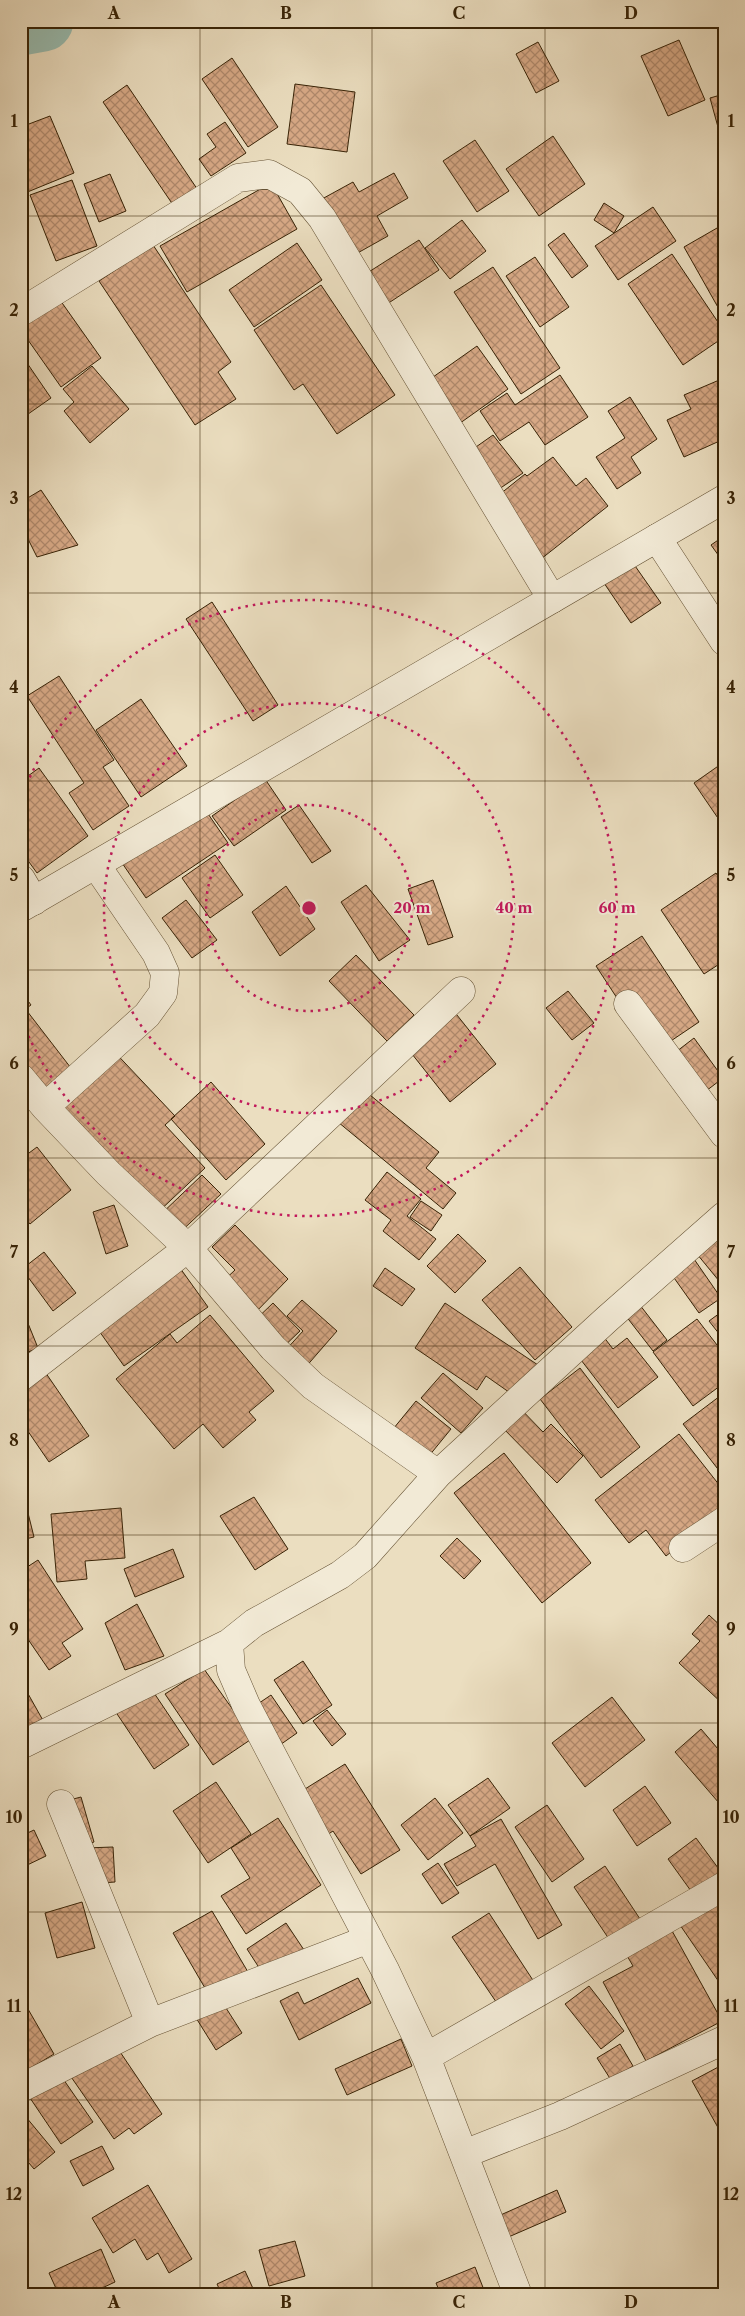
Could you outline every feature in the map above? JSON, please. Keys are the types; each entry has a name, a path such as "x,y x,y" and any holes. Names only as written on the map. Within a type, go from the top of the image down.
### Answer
{"street":[{"path":"21,312 238,178 269,174 300,191 322,218 552,599"},
{"path":"26,896 96,865 724,499"},
{"path":"657,538 724,641"},
{"path":"45,1107 147,1015 163,993 165,973 156,953 96,865"},
{"path":"21,1377 188,1248 461,991"},
{"path":"628,1004 724,1134"},
{"path":"21,1078 45,1107 108,1173 188,1248 273,1348 313,1386 438,1474"},
{"path":"21,1745 229,1643 254,1623 340,1575 366,1556 438,1474 607,1319 724,1216"},
{"path":"683,1548 724,1521"},
{"path":"229,1643 231,1670 246,1705 369,1939 426,2057 518,2295"},
{"path":"61,1804 150,2024"},
{"path":"426,2057 724,1886"},
{"path":"21,2088 150,2024 369,1939"},
{"path":"464,2154 560,2116 724,2040"}],"building":[{"path":"679,40 705,100 668,116 641,56"},
{"path":"538,42 559,81 536,93 516,54"},
{"path":"232,58 278,127 248,147 202,79"},
{"path":"295,84 355,92 347,152 287,144"},
{"path":"127,85 208,205 184,221 103,102"},
{"path":"724,94 724,149 710,98"},
{"path":"50,116 74,173 25,193 21,183 21,127"},
{"path":"225,122 246,153 211,176 199,159 216,147 207,134"},
{"path":"553,136 585,184 539,216 506,169"},
{"path":"475,140 509,191 477,212 443,161"},
{"path":"394,173 408,198 377,216 388,236 354,255 322,199 353,182 359,192"},
{"path":"110,174 126,211 99,222 84,184"},
{"path":"72,180 97,246 56,261 30,195"},
{"path":"271,183 297,229 187,292 160,246"},
{"path":"604,203 624,216 614,233 594,220"},
{"path":"653,207 676,241 618,280 595,246"},
{"path":"462,220 486,251 450,279 425,248"},
{"path":"724,224 724,318 684,247"},
{"path":"564,233 588,266 572,278 548,245"},
{"path":"419,240 439,270 384,306 364,275"},
{"path":"297,243 322,280 254,327 229,290"},
{"path":"153,245 231,362 218,372 236,399 195,425 99,281"},
{"path":"672,254 724,331 724,337 683,365 628,284"},
{"path":"535,257 569,307 540,327 506,276"},
{"path":"493,267 560,368 521,394 454,292"},
{"path":"321,285 395,395 337,434 303,384 294,390 254,330"},
{"path":"60,300 101,358 61,387 21,330 21,327"},
{"path":"477,346 508,389 456,426 426,382"},
{"path":"21,349 28,359 25,360 51,398 21,419"},
{"path":"92,366 129,409 90,443 64,411 74,402 63,389"},
{"path":"560,375 588,417 545,445 529,422 500,441 480,411 507,393 515,405"},
{"path":"724,378 724,439 684,457 667,420 691,409 684,395"},
{"path":"630,397 657,439 631,457 641,473 617,489 596,457 625,438 608,411"},
{"path":"493,435 523,473 493,493 466,454"},
{"path":"553,457 576,486 586,478 608,506 541,559 494,499 525,474 527,476"},
{"path":"41,490 78,545 37,557 21,525 21,502"},
{"path":"724,536 724,563 711,545"},
{"path":"633,563 661,603 631,623 604,583"},
{"path":"212,602 278,705 253,721 186,619"},
{"path":"59,676 114,760 103,767 129,806 93,830 69,793 84,783 27,696"},
{"path":"141,699 187,766 141,797 96,730"},
{"path":"724,762 724,827 694,783"},
{"path":"39,768 88,836 37,873 21,851 21,781"},
{"path":"265,779 286,810 234,846 212,816"},
{"path":"202,805 228,843 146,898 120,860"},
{"path":"299,805 331,851 312,863 281,817"},
{"path":"215,855 243,895 210,918 182,878"},
{"path":"716,873 724,885 724,961 704,974 661,910"},
{"path":"433,880 453,937 428,945 408,889"},
{"path":"366,885 410,940 379,961 341,902"},
{"path":"286,886 315,929 280,956 252,912"},
{"path":"186,900 217,940 192,958 162,918"},
{"path":"642,936 699,1022 653,1053 596,966"},
{"path":"356,955 414,1015 387,1041 329,981"},
{"path":"21,991 31,1005 21,1012"},
{"path":"568,991 594,1023 572,1040 546,1008"},
{"path":"445,1000 496,1064 450,1102 412,1054 430,1039 417,1023"},
{"path":"27,1011 74,1072 38,1099 21,1078 21,1015"},
{"path":"694,1038 723,1078 689,1104 659,1065"},
{"path":"108,1045 175,1116 165,1125 205,1168 154,1216 48,1102"},
{"path":"211,1082 265,1144 226,1180 171,1119"},
{"path":"364,1090 439,1152 426,1168 456,1193 443,1209 338,1122"},
{"path":"37,1147 71,1190 30,1224 21,1213 21,1159"},
{"path":"387,1172 421,1199 407,1216 436,1239 419,1260 383,1231 391,1220 365,1200"},
{"path":"202,1175 221,1194 176,1236 158,1217"},
{"path":"421,1201 442,1215 431,1231 410,1217"},
{"path":"114,1205 128,1246 106,1254 93,1212"},
{"path":"235,1225 288,1279 252,1316 220,1284 235,1270 212,1247"},
{"path":"724,1233 724,1287 697,1254"},
{"path":"458,1234 486,1261 455,1293 427,1266"},
{"path":"44,1252 76,1293 53,1311 22,1269"},
{"path":"694,1259 721,1298 699,1313 672,1275"},
{"path":"175,1261 208,1307 124,1366 92,1321"},
{"path":"520,1267 572,1327 535,1360 482,1300"},
{"path":"385,1268 415,1289 402,1306 373,1286"},
{"path":"302,1300 337,1331 304,1369 284,1352 303,1331 287,1316"},
{"path":"636,1300 667,1340 653,1351 622,1311"},
{"path":"273,1303 300,1331 276,1354 249,1326"},
{"path":"445,1303 538,1365 516,1397 486,1376 477,1390 415,1348"},
{"path":"21,1306 38,1348 21,1355"},
{"path":"724,1310 724,1340 709,1321"},
{"path":"210,1315 274,1391 249,1412 256,1420 223,1448 203,1424 174,1449 116,1379 170,1334 177,1343"},
{"path":"697,1319 724,1354 724,1383 693,1406 653,1352"},
{"path":"596,1327 613,1349 627,1338 658,1377 618,1408 571,1347"},
{"path":"41,1366 89,1436 49,1462 21,1421 21,1379"},
{"path":"580,1368 640,1447 601,1478 540,1399"},
{"path":"443,1373 483,1408 461,1433 421,1398"},
{"path":"724,1393 724,1477 683,1424"},
{"path":"416,1401 451,1429 424,1462 389,1434"},
{"path":"515,1403 543,1432 551,1424 583,1456 557,1483 496,1421"},
{"path":"679,1434 724,1491 724,1510 666,1556 646,1530 629,1543 595,1500"},
{"path":"504,1453 591,1563 542,1603 454,1493"},
{"path":"254,1497 288,1549 255,1570 220,1516"},
{"path":"25,1501 34,1537 21,1540 21,1503"},
{"path":"121,1508 125,1558 85,1561 87,1579 57,1582 51,1514"},
{"path":"457,1538 481,1561 464,1579 440,1556"},
{"path":"173,1549 184,1577 135,1597 124,1569"},
{"path":"38,1560 83,1629 62,1643 71,1656 49,1670 21,1629 21,1571"},
{"path":"137,1604 164,1656 125,1670 105,1623"},
{"path":"709,1615 724,1629 724,1705 679,1663 700,1641 692,1634"},
{"path":"303,1661 332,1705 303,1724 274,1680"},
{"path":"204,1669 253,1738 213,1765 165,1694"},
{"path":"144,1678 189,1745 154,1769 109,1702"},
{"path":"21,1684 45,1724 21,1737"},
{"path":"271,1695 297,1733 267,1754 240,1716"},
{"path":"612,1697 645,1740 585,1787 552,1743"},
{"path":"327,1710 346,1734 332,1746 313,1721"},
{"path":"701,1729 724,1756 724,1799 719,1803 675,1752"},
{"path":"345,1764 400,1850 361,1874 333,1831 324,1837 297,1794"},
{"path":"488,1778 510,1808 470,1836 448,1805"},
{"path":"216,1782 251,1834 208,1863 173,1811"},
{"path":"645,1786 671,1823 637,1846 613,1810"},
{"path":"81,1797 94,1842 71,1849 58,1803"},
{"path":"435,1798 463,1833 428,1860 401,1825"},
{"path":"547,1805 584,1859 552,1882 515,1827"},
{"path":"278,1818 321,1885 246,1934 221,1896 250,1878 231,1848"},
{"path":"501,1819 562,1925 538,1939 495,1864 457,1886 444,1864 476,1846 470,1836"},
{"path":"34,1830 46,1856 21,1868 21,1836"},
{"path":"696,1838 724,1876 696,1898 668,1859"},
{"path":"113,1847 115,1882 87,1884 85,1848"},
{"path":"438,1863 459,1893 442,1904 422,1874"},
{"path":"605,1866 642,1922 611,1942 574,1887"},
{"path":"719,1898 724,1904 724,1979 719,1982 680,1925"},
{"path":"82,1902 95,1948 57,1958 45,1913"},
{"path":"212,1911 248,1972 209,1995 173,1933"},
{"path":"489,1913 540,1991 505,2015 452,1937"},
{"path":"286,1923 306,1953 267,1980 247,1949"},
{"path":"671,1929 722,2021 646,2061 603,1982 633,1966 626,1954"},
{"path":"358,1978 371,2003 299,2040 280,2001 298,1992 304,2004"},
{"path":"589,1986 624,2031 601,2049 565,2004"},
{"path":"21,1997 54,2054 21,2074"},
{"path":"219,1997 242,2033 216,2050 193,2013"},
{"path":"401,2039 412,2066 347,2095 335,2069"},
{"path":"112,2040 162,2114 134,2134 129,2128 114,2139 67,2071"},
{"path":"620,2044 633,2066 611,2080 597,2058"},
{"path":"724,2064 724,2132 721,2133 692,2081"},
{"path":"59,2073 93,2122 61,2144 28,2095"},
{"path":"21,2111 55,2152 34,2169 23,2156 21,2158"},
{"path":"102,2146 114,2169 83,2186 70,2161"},
{"path":"148,2185 192,2259 169,2273 158,2253 147,2260 135,2239 113,2253 92,2218"},
{"path":"557,2190 566,2212 497,2242 487,2221"},
{"path":"295,2241 305,2276 269,2286 259,2250"},
{"path":"101,2249 115,2282 87,2295 59,2295 49,2273"},
{"path":"475,2267 484,2290 472,2295 441,2295 436,2283"},
{"path":"245,2271 256,2295 222,2295 217,2284"}],"waterway":[{"path":"21,25 43,21"}]}
